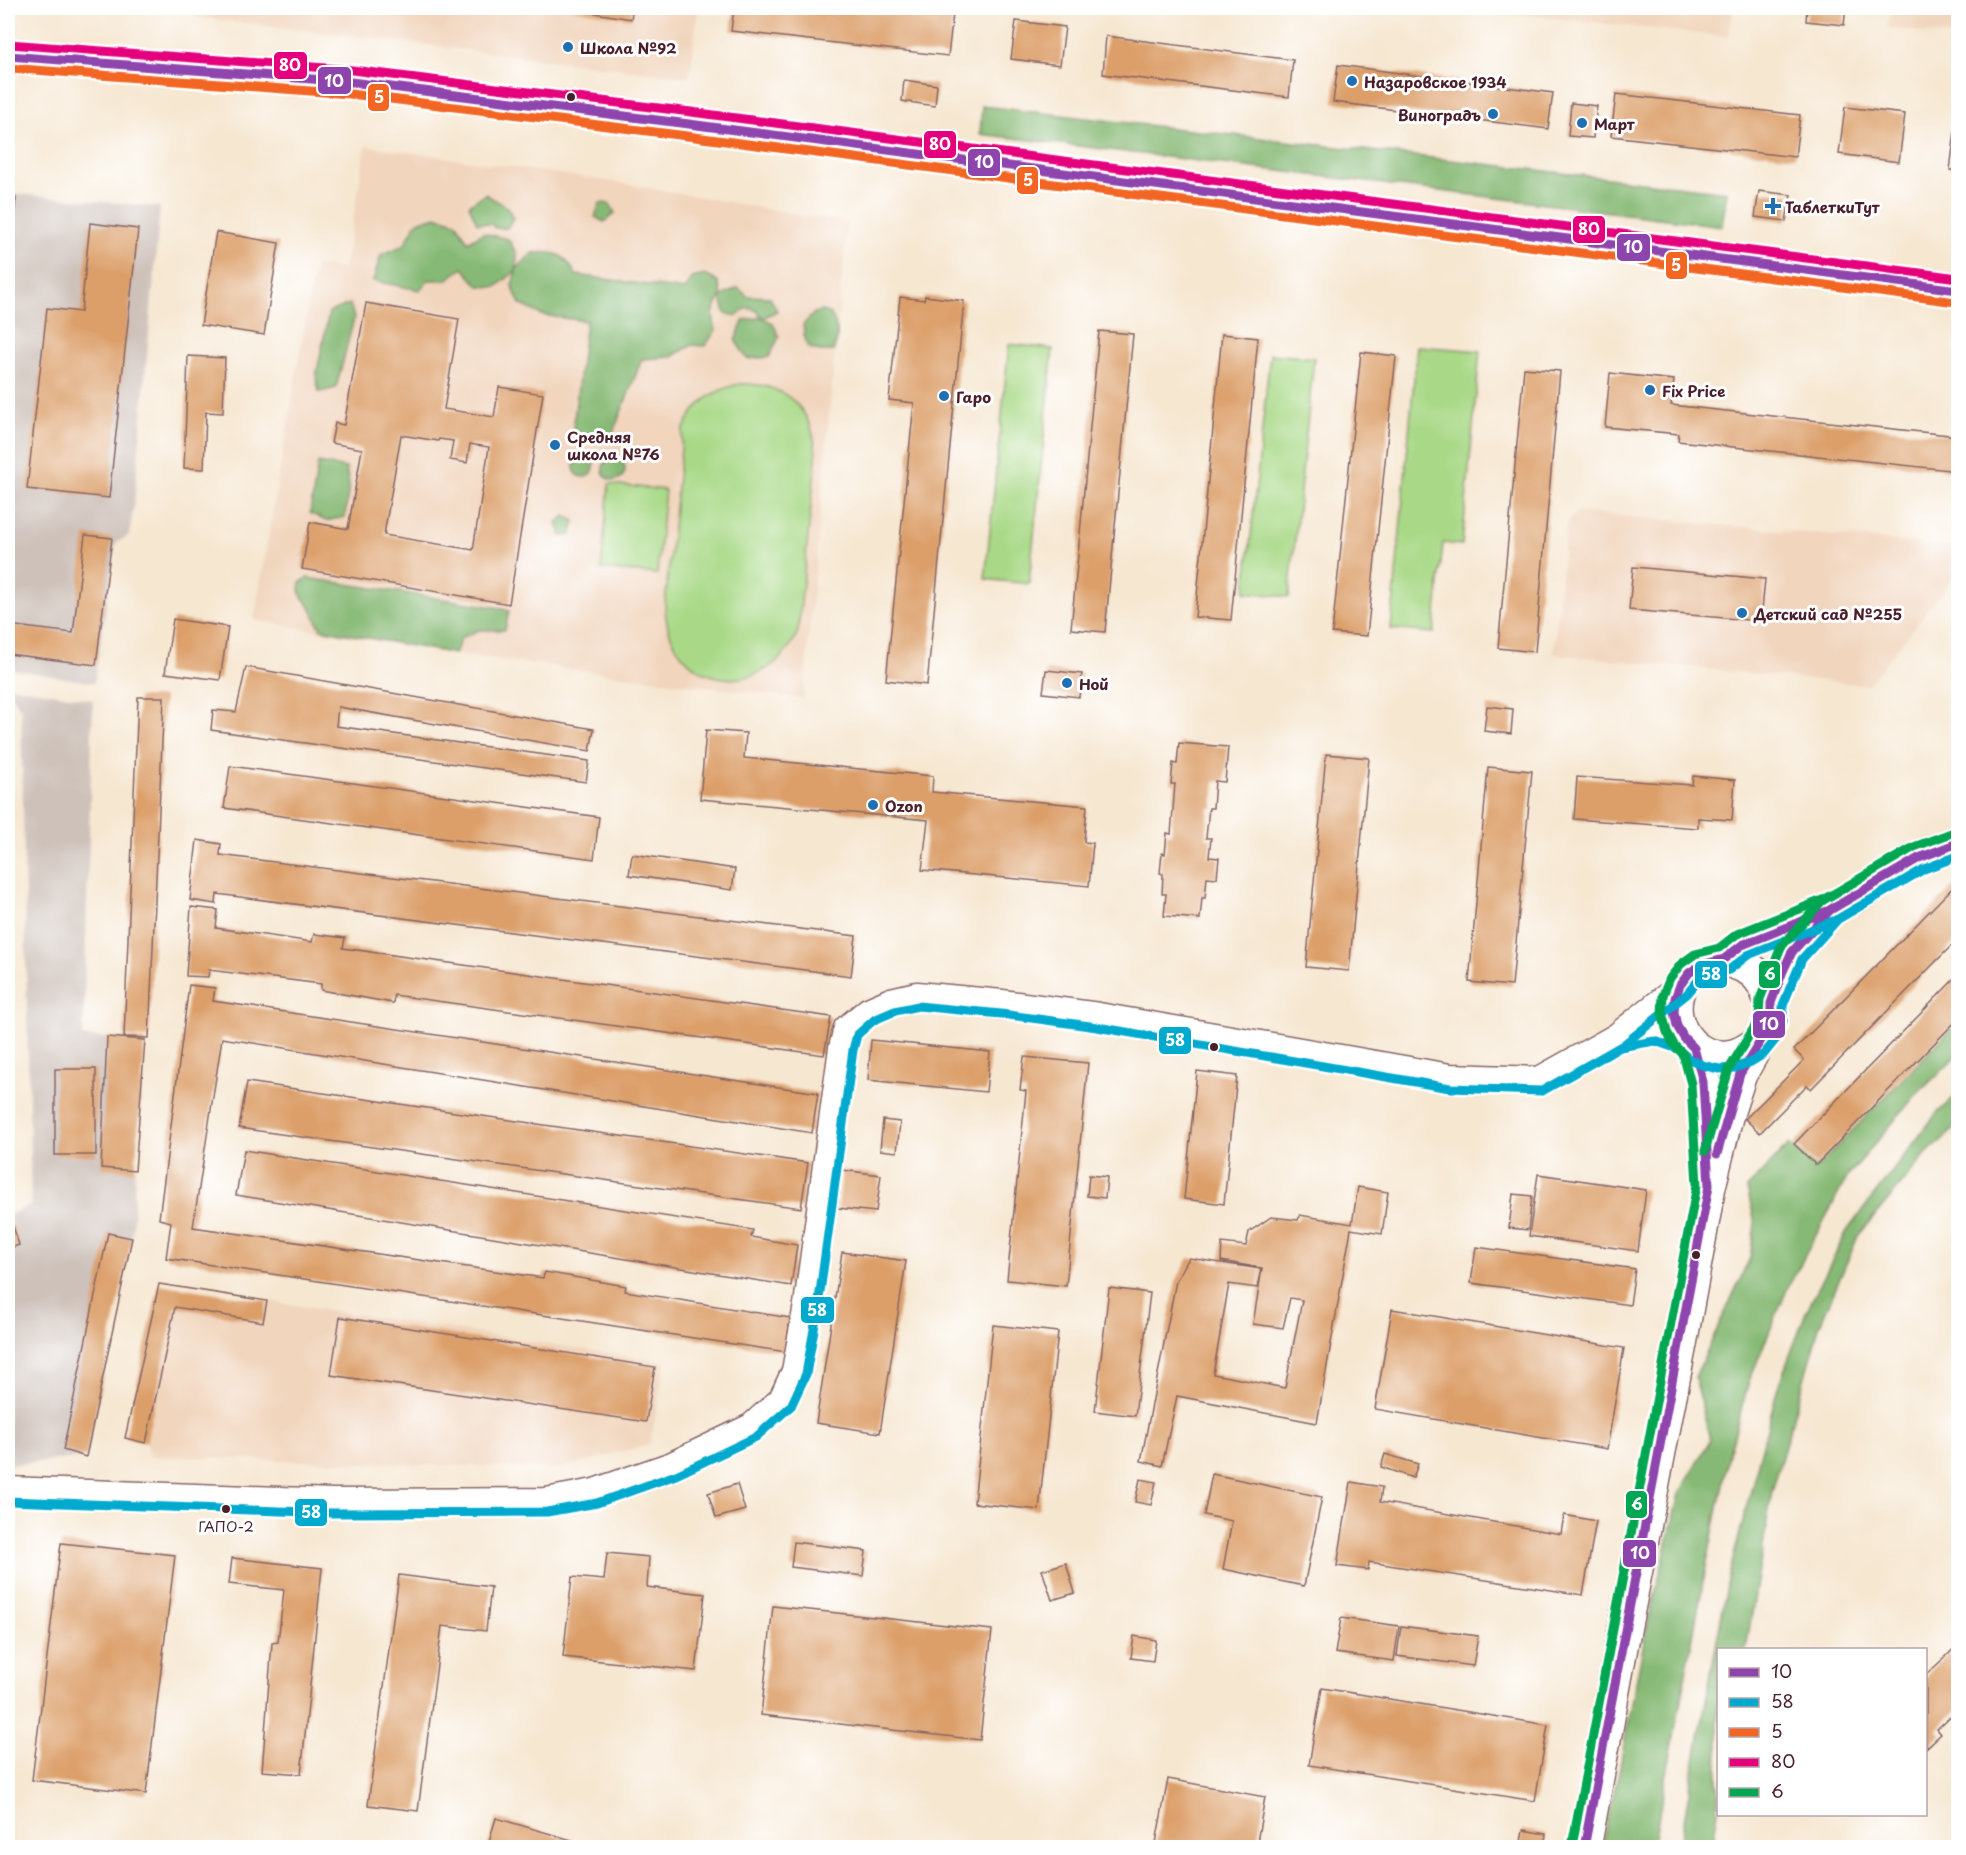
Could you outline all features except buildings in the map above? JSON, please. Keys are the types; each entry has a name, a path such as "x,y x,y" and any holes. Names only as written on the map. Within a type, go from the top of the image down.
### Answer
{"main road":[{"path":"8,56 351,82 1959,290"},
{"path":"1708,1186 1703,1082 1689,1043 1677,1026 1674,1012 1675,998 1680,985 1689,973 1701,965 1724,959 1742,945 1830,910 1918,858 1959,843"},
{"path":"1584,1848 1708,1186 1726,1117 1740,1074 1768,1025 1771,1003 1792,952 1830,910"},
{"path":"1724,959 1745,965 1758,975 1767,988 1771,1003"},
{"path":"1689,1043 1706,1054 1719,1057 1733,1056 1757,1044"}],"street":[{"path":"8,1489 332,1501 546,1500 594,1491 672,1464 751,1426 781,1399 794,1371 806,1305 841,1048 846,1028 868,1010 891,1000 917,994 1002,1002 1099,1015 1450,1076 1539,1079 1616,1036 1680,985"},
{"path":"1616,1036 1656,1029 1689,1043"}],"shaded area":[{"name":"Школа №92","path":"196,8 698,8 690,77 195,17"},
{"path":"1462,8 1733,8 1729,37"},
{"path":"1890,8 1958,8 1958,37 1888,28"},
{"name":"Средняя школа №76","path":"366,146 615,182 847,223 803,699 455,654 254,620 315,265 344,269"},
{"path":"8,193 160,207 134,505 129,535 116,543 94,683 8,669"},
{"name":"Детский сад №255","path":"1577,512 1958,547 1958,572 1868,685 1554,654 1566,523"},
{"path":"8,686 93,700 83,1037 145,1040 133,1228 86,1457 8,1465 8,1215 31,1205 21,710 8,691"},
{"path":"267,1301 665,1362 650,1444 559,1469 149,1456 146,1443 175,1307 263,1321"}],"green space":[{"path":"982,106 1727,192 1722,226 980,134"},
{"path":"485,194 507,207 513,218 507,228 495,228 491,224 477,223 469,205"},
{"path":"600,203 610,204 615,213 604,222 595,217"},
{"path":"436,216 456,222 468,242 483,233 508,239 517,254 516,269 533,253 548,252 563,258 576,275 684,290 692,278 706,275 718,282 722,296 738,288 747,296 770,297 777,311 763,318 773,323 779,337 769,357 747,359 735,340 744,320 762,317 756,310 747,308 737,316 725,313 721,297 714,313 716,330 705,346 692,345 671,357 642,359 610,440 572,436 586,321 542,315 520,304 512,286 516,271 496,287 479,286 463,268 446,280 428,280 420,290 373,281 381,255 404,245 417,222"},
{"path":"350,304 354,318 336,388 319,392 316,377 329,312"},
{"path":"822,311 831,314 837,328 837,341 833,351 813,350 805,339 803,325 814,313"},
{"path":"1009,344 1053,349 1029,584 985,579"},
{"path":"1417,346 1480,351 1462,545 1443,543 1434,633 1391,629"},
{"path":"1270,354 1314,358 1289,597 1245,592"},
{"path":"739,384 771,388 784,394 795,403 804,413 810,426 816,458 798,632 782,656 763,671 741,678 719,677 698,669 681,654 670,632 665,604 683,430 693,413 705,400 720,390"},
{"path":"584,457 591,460 594,467 591,474 584,477 577,474 574,467 577,460"},
{"path":"614,458 622,461 625,469 622,477 614,480 606,477 603,469 606,461"},
{"path":"318,463 346,468 349,485 345,517 326,521 310,513"},
{"path":"609,484 665,490 657,574 601,569"},
{"path":"566,516 575,521 571,535 561,536 557,522"},
{"path":"307,578 495,607 509,611 505,630 479,630 461,638 455,654 321,629 310,607 300,594 300,583"},
{"path":"1958,1022 1958,1055 1914,1097 1848,1176 1788,1287 1749,1381 1729,1454 1653,1847 1601,1847 1618,1776 1646,1631 1679,1494 1710,1440 1695,1377 1750,1258 1755,1223 1747,1188 1789,1144 1816,1168"},
{"path":"1958,1094 1958,1126 1927,1153 1858,1236 1819,1327 1772,1491 1746,1648 1717,1648 1717,1816 1712,1847 1679,1847 1729,1575 1777,1390 1806,1312 1847,1231 1936,1114"}],"transit line":[{"name":"80","path":"9,44 352,70 691,112 1958,278"},
{"name":"10","path":"8,56 351,82 1958,290"},
{"name":"5","path":"8,68 350,94 1956,302"},
{"name":"6","path":"1572,1846 1697,1185 1691,1084 1683,1054 1674,1045 1667,1032 1662,1013 1663,995 1670,978 1681,964 1695,954 1719,948 1737,934 1825,899 1914,847 1954,832"},
{"name":"10","path":"1584,1848 1709,1186 1703,1082 1694,1048 1677,1026 1674,1012 1675,998 1680,985 1689,973 1701,965 1724,959 1742,945 1830,910 1919,858 1958,843"},
{"name":"58","path":"8,1501 332,1513 547,1512 597,1503 676,1475 756,1437 791,1406 806,1374 818,1307 853,1050 857,1035 874,1020 895,1011 918,1006 1001,1014 1097,1027 1450,1088 1542,1091 1620,1047 1655,1041 1678,1049 1688,1058 1702,1065 1719,1069 1735,1068 1764,1054 1776,1039 1783,1021 1783,1005 1802,959 1838,919 1924,869 1958,856"},
{"name":"6","path":"1705,1151 1729,1069 1755,1026 1759,1016 1760,999 1781,947 1829,896"},
{"name":"10","path":"1717,1154 1740,1074 1766,1032 1771,1018 1771,1003 1792,952 1836,906"},
{"name":"58","path":"1605,1056 1623,1045 1706,976 1729,970 1748,955 1833,921"}],"place":[{"name":"Школа №92","path":"568,47"},
{"name":"Назаровское 1934","path":"1352,81"},
{"name":"Виноградъ","path":"1493,114"},
{"name":"Март","path":"1582,123"},
{"name":"ТаблеткиТут","path":"1773,206"},
{"name":"Fix Price","path":"1650,390"},
{"name":"Гаро","path":"944,396"},
{"name":"Средняя школа №76","path":"555,445"},
{"name":"Детский сад №255","path":"1742,613"},
{"name":"Ной","path":"1067,683"},
{"name":"Ozon","path":"873,805"},
{"name":"ГАПО-2","path":"226,1509"}]}
